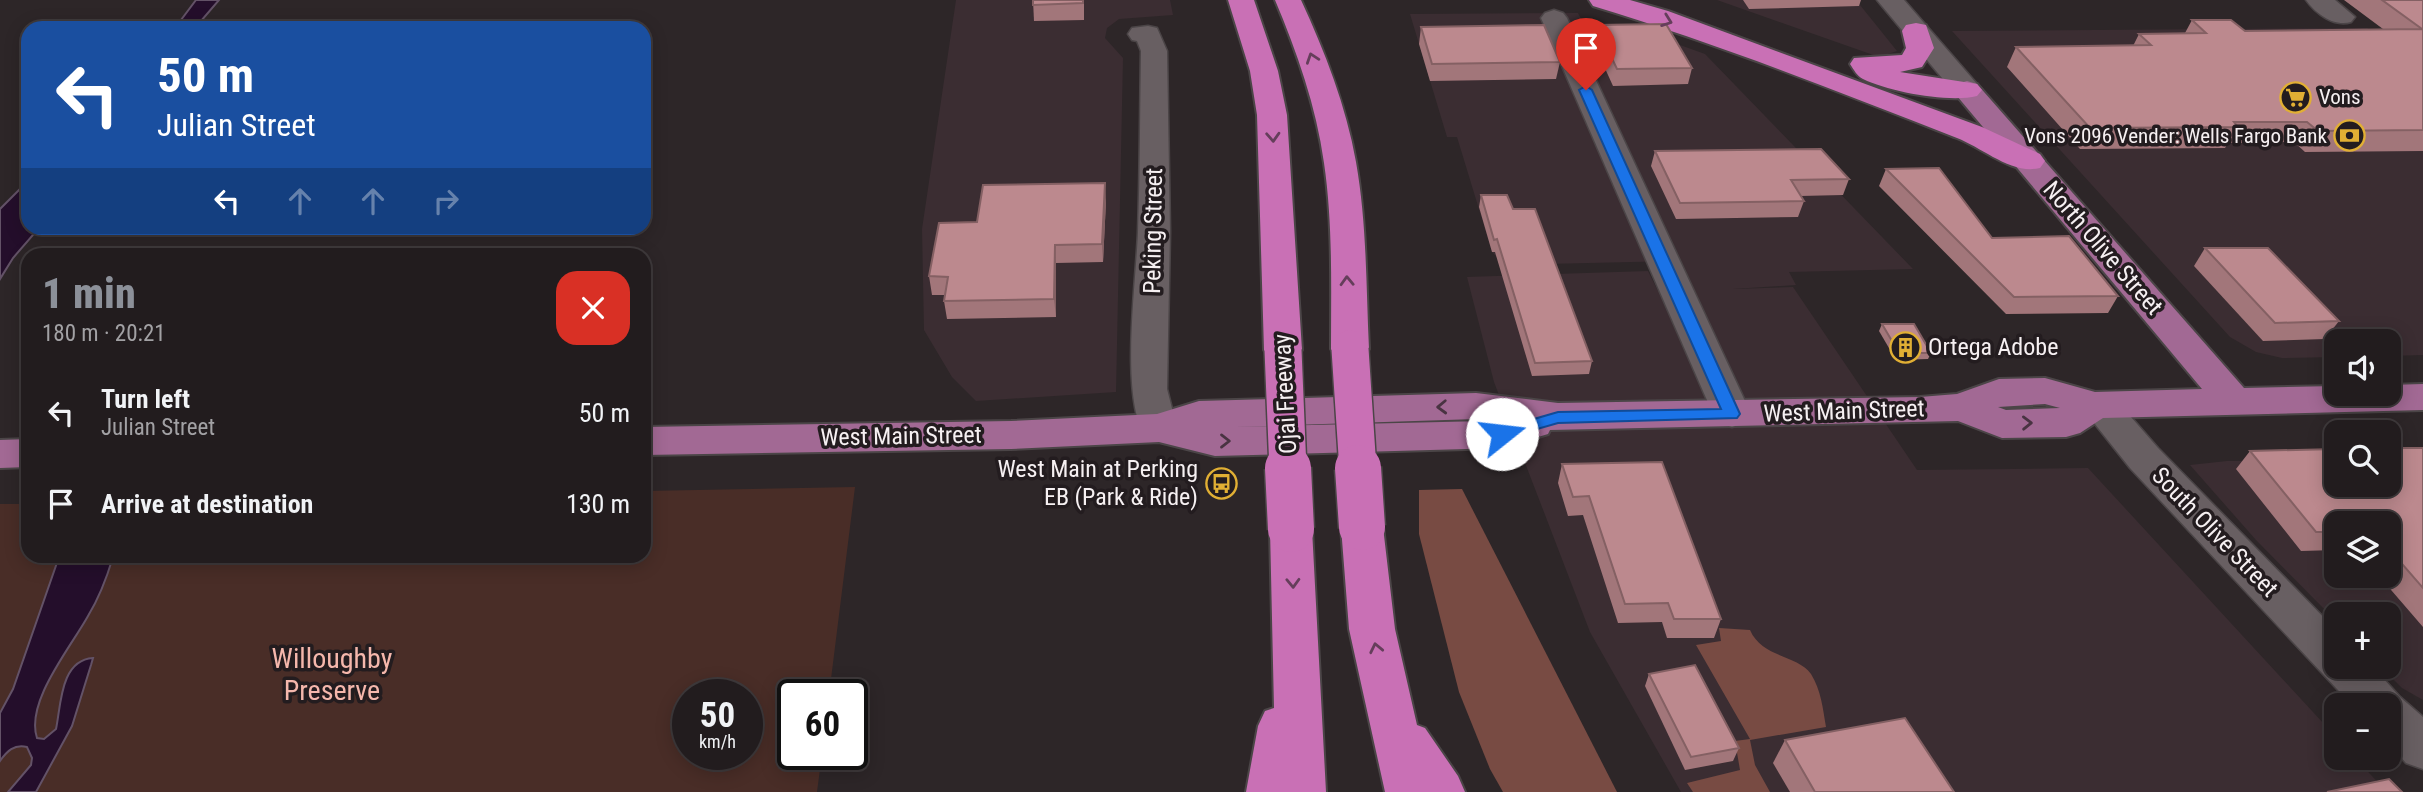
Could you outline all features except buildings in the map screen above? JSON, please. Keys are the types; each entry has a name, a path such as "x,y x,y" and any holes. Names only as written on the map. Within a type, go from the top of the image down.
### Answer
{"highway":[{"name":"Ojai Freeway","path":"1241,0 1264,71 1272,115 1292,529 1301,792"},
{"path":"1288,0 1322,89 1343,183 1350,349 1372,629 1410,792"},
{"path":"1602,0 1658,17 1971,133 2029,161"},
{"path":"1667,0 1826,55 1879,66 1912,61 1920,48 1916,31"},
{"path":"1826,55 1846,65 1909,84 1974,97"},
{"path":"1843,86 1927,102 1974,97"},
{"path":"1271,792 1295,638"},
{"path":"1390,714 1440,792"}],"main road":[{"name":"North Olive Street","path":"1974,97 2233,400"},
{"name":"West Main Street","path":"651,441 974,435 1158,428 1215,442 1502,434 1558,417 1962,407 2002,424 2066,423 2095,405 2423,397"},
{"path":"0,454 21,453"}],"street":[{"name":"North Olive Street","path":"1890,0 1974,97"},
{"path":"2319,0 2342,17"},
{"path":"1554,18 1732,414"},
{"name":"Peking Street","path":"1144,34 1154,51 1154,232 1149,398 1158,428"},
{"name":"South Olive Street","path":"2095,405 2104,410 2144,458 2324,646"},
{"path":"2356,679 2369,693"},
{"path":"2401,725 2423,748"}],"shaded area":[{"path":"196,0 219,0 201,21 180,21"},
{"path":"956,0 1170,0 1173,15 1119,19 1107,28 1105,38 1123,58 1116,392 976,401 952,377 924,330 922,229"},
{"path":"1717,0 1856,0 1897,51 1879,57"},
{"path":"1578,13 1593,42 1669,41 1705,54 1913,269 1789,272 1796,285 1733,289 1793,287 1917,470 2088,468 2324,724 2324,770 2366,770 2387,792 1681,792 1590,632 1494,382 1467,277 1648,271 1658,291 1688,290 1675,261 1504,265 1492,252 1457,137 1447,137 1410,14"},
{"path":"2367,28 2423,64 2423,355 2401,356 2401,329 2324,329 2324,357 2282,358 2256,352 2230,337 1952,31"},
{"path":"21,188 21,235 33,235 13,258 0,279 0,209"},
{"path":"2423,459 2423,700 2402,688 2393,679 2401,679 2401,602 2324,602 2324,609 2256,540 2190,465 2227,461 2324,460 2324,497 2401,497 2401,476"},
{"path":"1462,489 1617,792 1503,792 1490,769 1459,692 1419,534 1419,490"},
{"path":"57,563 111,563 96,602 43,692 35,724 37,738 44,739 56,729 68,675 82,661 93,658 72,726 36,792 8,792 31,765 32,758 27,747 15,747 0,761 0,713 13,689"},
{"path":"1719,628 1750,630 1763,646 1805,668 1811,674 1819,693 1826,727 1750,740 1755,765 1770,792 1693,792 1687,783 1740,770 1735,741 1750,739 1696,645 1721,641"}],"green space":[{"name":"Willoughby Preserve","path":"855,487 831,679 777,679 777,770 820,770 817,792 0,792 0,504 21,504 21,563 651,563 651,491"}],"place":[{"name":"Vons","path":"2296,97"},
{"name":"Vons 2096 Vender: Wells Fargo Bank","path":"2350,136"},
{"name":"Ortega Adobe","path":"1905,347"},
{"name":"West Main at Perking EB (Park & Ride)","path":"1221,483"}],"route":[{"path":"1502,434 1558,417 1732,414 1586,90"}]}
